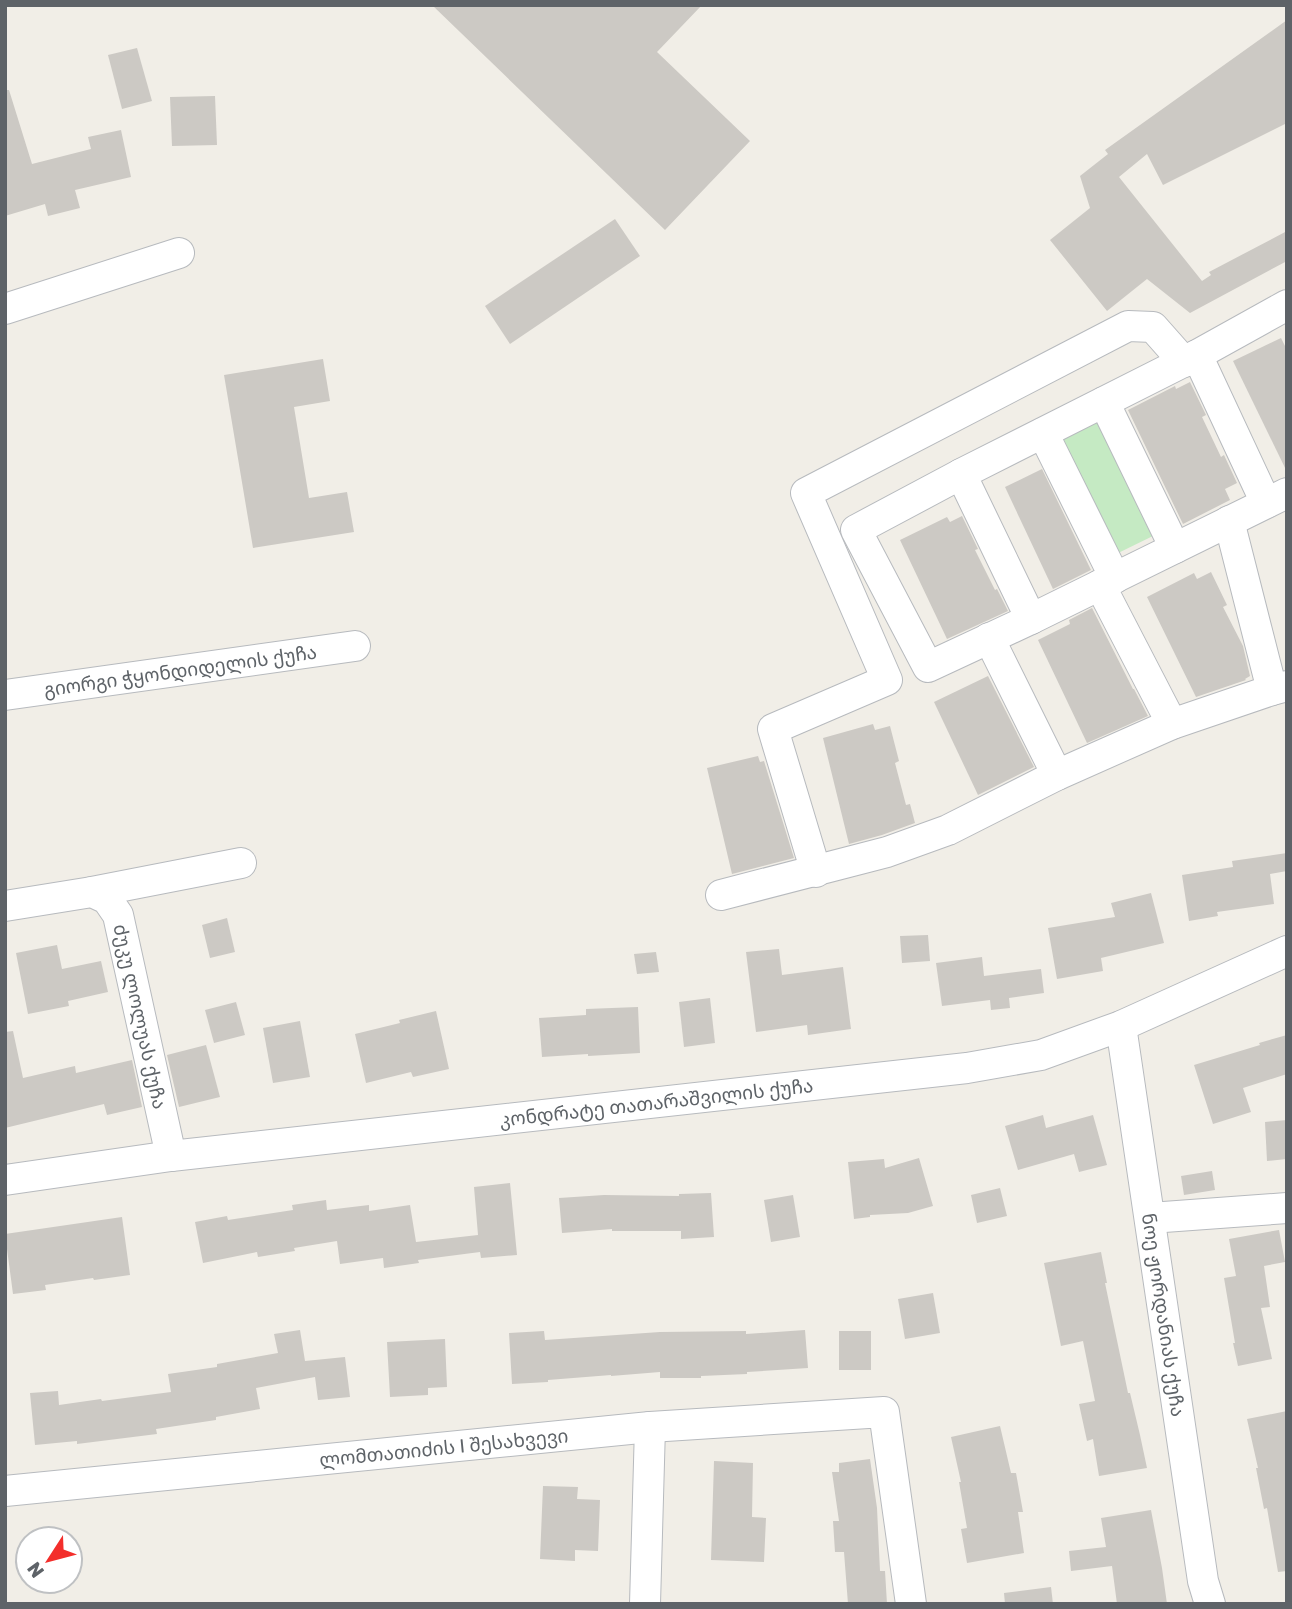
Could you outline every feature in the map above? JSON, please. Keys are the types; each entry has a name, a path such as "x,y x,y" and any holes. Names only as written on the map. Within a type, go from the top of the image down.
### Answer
{"street":[{"path":"5,309 179,253"},
{"path":"816,872 773,729 887,680 806,493 1128,326 1153,327 1190,358 1277,498 928,667 856,530 1190,358 1287,306"},
{"path":"1104,402 1175,548"},
{"path":"1043,433 1172,724"},
{"path":"961,474 1031,619"},
{"path":"721,895 887,852 948,830 1057,775 1172,724 1279,688 1229,521"},
{"path":"989,638 1057,775"},
{"name":"გიორგი ჭყონდიდელის ქუჩა","path":"5,695 355,646"},
{"path":"5,906 240,863"},
{"name":"ძუკუ ლოლუას ქუჩა","path":"92,892 107,899 118,915 171,1156"},
{"name":"კონდრატე თათარაშვილის ქუჩა","path":"5,1180 171,1156 967,1068 1041,1055 1121,1026 1287,951"},
{"name":"ნოე ჟორდანიას ქუჩა","path":"1121,1026 1201,1567 1210,1604"},
{"path":"1150,1218 1287,1208"},
{"name":"ლომთათიძის I შესახვევი","path":"5,1491 650,1427 884,1412 911,1604"},
{"path":"645,1604 650,1427"}],"green space":[{"path":"1102,420 1157,534 1110,557 1054,444"}],"building":[{"path":"432,5 702,5 657,52 750,141 665,230"},
{"path":"1287,20 1287,123 1163,185 1147,154 1119,177 1202,281 1211,275 1209,272 1287,231 1287,261 1190,313 1147,279 1107,311 1050,240 1090,208 1080,176 1108,154 1105,150"},
{"path":"137,48 152,101 122,109 108,55"},
{"path":"5,90 9,90 32,164 91,149 88,137 121,130 131,177 75,190 80,208 48,216 45,204 5,216"},
{"path":"215,96 217,145 172,146 170,97"},
{"path":"615,219 640,256 510,344 485,306"},
{"path":"1281,338 1287,350 1287,472 1233,361"},
{"path":"323,359 330,401 294,407 309,498 347,492 354,532 253,548 224,375"},
{"path":"1190,382 1206,415 1202,417 1237,483 1225,489 1230,500 1183,524 1128,410 1175,386 1176,389"},
{"path":"1042,469 1091,570 1053,589 1005,487"},
{"path":"962,516 978,549 975,550 1008,611 947,639 900,540 947,517 950,522"},
{"path":"1211,572 1227,605 1223,607 1243,646 1250,676 1246,680 1196,697 1147,597 1194,573 1197,579"},
{"path":"1092,608 1148,716 1087,743 1038,640 1070,624 1069,620"},
{"path":"988,676 1034,767 978,795 934,702"},
{"path":"873,724 875,730 890,726 899,761 895,763 906,805 910,804 915,823 849,844 823,738"},
{"path":"758,756 760,762 764,761 794,858 732,874 707,768"},
{"path":"1287,853 1287,871 1270,874 1274,904 1217,912 1218,916 1189,921 1182,875 1233,867 1232,861"},
{"path":"1151,893 1164,943 1101,958 1103,971 1057,979 1048,928 1115,917 1111,903"},
{"path":"227,918 235,952 210,958 202,925"},
{"path":"928,935 930,961 902,963 900,936"},
{"path":"57,945 62,969 101,961 108,992 68,1001 69,1006 28,1014 16,953"},
{"path":"779,949 782,975 843,967 851,1029 808,1035 807,1025 756,1032 746,952"},
{"path":"656,952 659,972 637,974 634,954"},
{"path":"982,957 984,976 1041,969 1044,993 1009,998 1010,1008 991,1010 990,1000 942,1006 936,963"},
{"path":"710,998 715,1043 684,1047 679,1002"},
{"path":"236,1002 245,1035 214,1043 205,1010"},
{"path":"638,1007 640,1053 542,1057 539,1018 586,1015 586,1009"},
{"path":"436,1011 449,1069 413,1077 411,1072 366,1083 355,1034"},
{"path":"300,1021 310,1077 273,1083 263,1028"},
{"path":"13,1031 23,1078 75,1066 76,1073 132,1060 142,1107 107,1115 104,1104 5,1128 5,1032"},
{"path":"1287,1035 1287,1074 1243,1088 1251,1112 1213,1124 1194,1065"},
{"path":"206,1045 220,1097 179,1107 167,1055"},
{"path":"1043,1115 1046,1128 1093,1115 1107,1165 1079,1172 1074,1154 1018,1170 1005,1126"},
{"path":"1287,1120 1287,1159 1267,1161 1265,1122"},
{"path":"919,1158 933,1206 908,1213 870,1215 854,1219 848,1162 884,1159 885,1168"},
{"path":"1212,1171 1215,1190 1184,1195 1181,1176"},
{"path":"510,1183 517,1255 481,1258 480,1252 418,1260 419,1263 384,1268 383,1258 340,1264 337,1241 294,1248 295,1251 258,1257 257,1252 203,1263 195,1222 293,1210 292,1205 326,1200 327,1210 369,1205 369,1211 410,1205 416,1242 478,1235 474,1187"},
{"path":"1000,1188 1007,1216 977,1223 971,1195"},
{"path":"711,1193 714,1237 681,1239 681,1231 612,1229 562,1233 559,1198"},
{"path":"793,1195 800,1237 771,1242 764,1200"},
{"path":"122,1217 130,1275 45,1285 46,1290 13,1294 5,1234"},
{"path":"1279,1230 1285,1262 1264,1266 1270,1307 1261,1308 1272,1359 1238,1366 1224,1278 1236,1276 1229,1239"},
{"path":"1101,1252 1128,1393 1147,1468 1099,1476 1093,1439 1087,1441 1079,1404 1095,1401 1083,1341 1061,1346 1044,1263"},
{"path":"933,1293 940,1333 905,1339 898,1299"},
{"path":"300,1330 305,1361 345,1357 350,1397 318,1400 315,1377 256,1388 260,1409 216,1417 216,1420 156,1429 157,1434 77,1444 77,1441 35,1445 30,1393 58,1391 59,1405 171,1392 168,1374 217,1367 217,1364 278,1353 274,1334"},
{"path":"805,1330 808,1368 701,1378 660,1378 660,1372 512,1384 509,1333 544,1331 545,1340 660,1332 746,1331 746,1334"},
{"path":"839,1331 871,1331 871,1370 839,1370"},
{"path":"445,1339 447,1387 428,1388 428,1395 390,1397 387,1342"},
{"path":"1287,1411 1287,1571 1278,1572 1247,1419"},
{"path":"1000,1426 1011,1473 1016,1473 1023,1512 1018,1512 1024,1553 967,1563 961,1529 967,1528 951,1437"},
{"path":"870,1459 877,1508 880,1571 885,1571 887,1604 848,1604 844,1552 835,1552 833,1521 839,1521 832,1472 839,1472 839,1463"},
{"path":"714,1461 753,1463 752,1517 766,1518 764,1562 711,1560"},
{"path":"543,1486 578,1487 577,1499 600,1500 598,1551 575,1550 575,1561 540,1559"},
{"path":"1151,1510 1167,1604 1117,1604 1112,1566 1071,1571 1069,1551 1106,1547 1101,1518"},
{"path":"1051,1587 1053,1604 1005,1604 1004,1593"}]}
